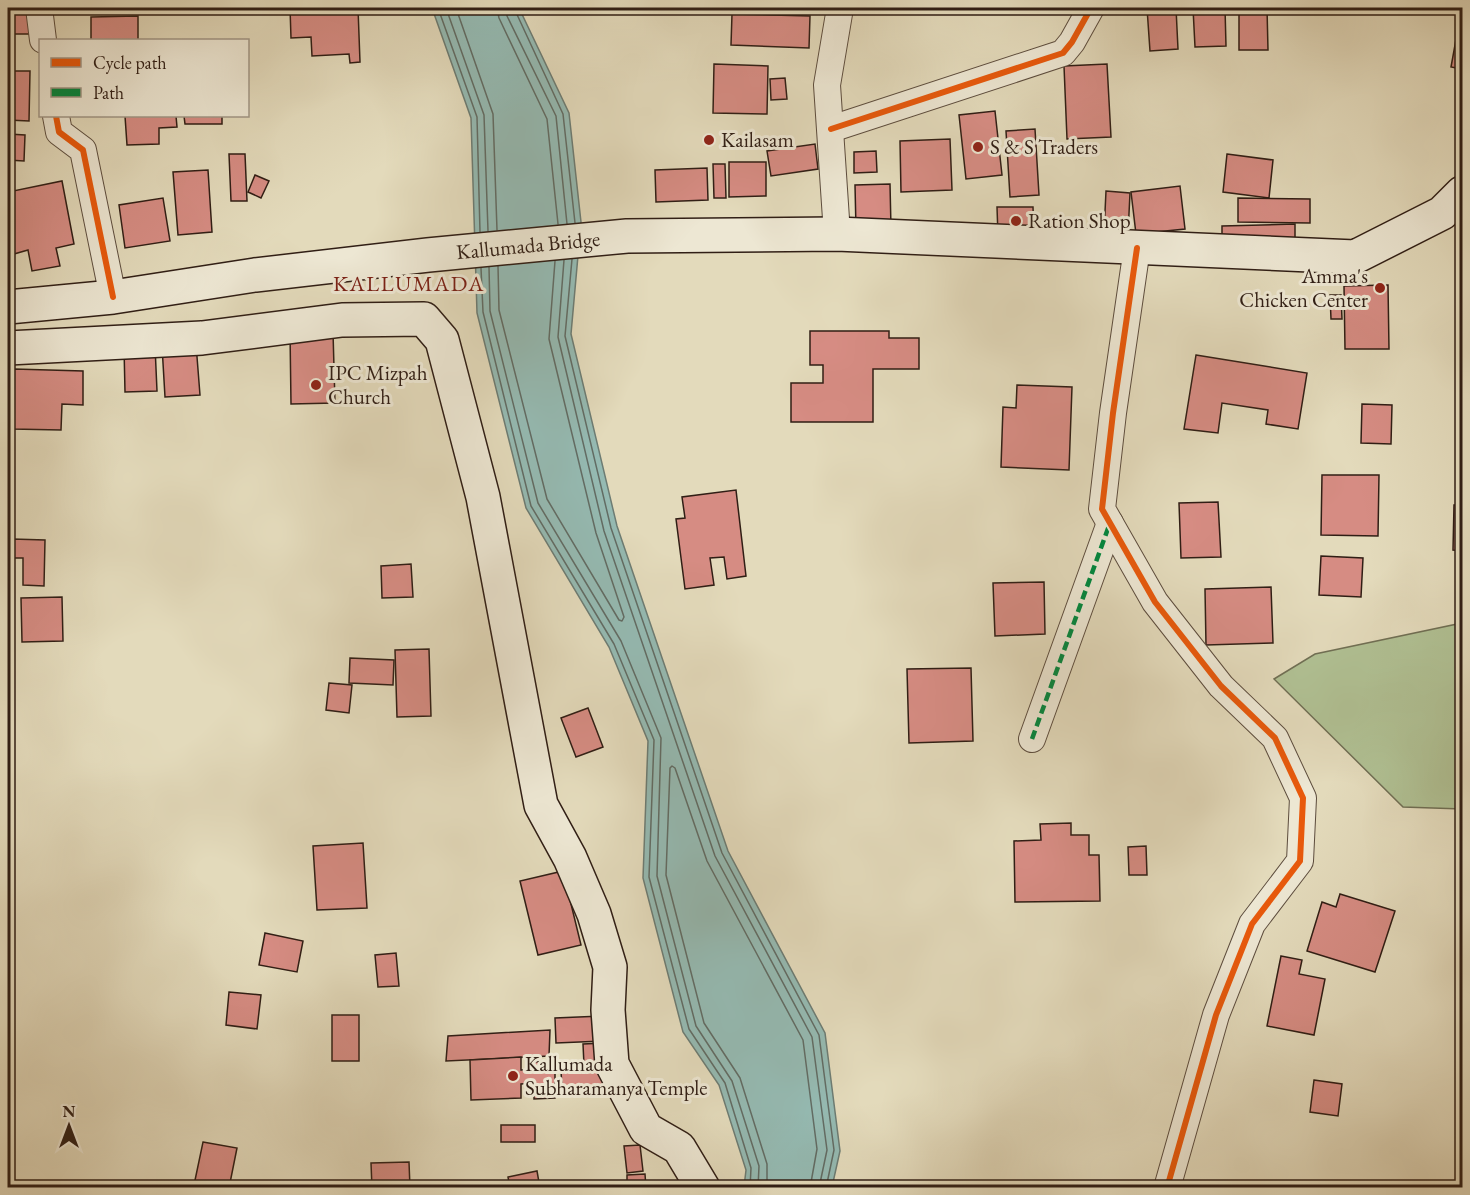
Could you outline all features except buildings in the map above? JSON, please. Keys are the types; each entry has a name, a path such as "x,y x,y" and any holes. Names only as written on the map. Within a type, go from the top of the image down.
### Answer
{"main road":[{"name":"Kallumada Bridge","path":"8,307 113,297 255,275 428,255 627,236 837,234 1355,257 1442,213 1462,193"},
{"path":"8,348 201,338 342,320 424,320 442,340 483,497 541,805 570,858 594,914 610,967 608,1011 612,1064 646,1129 679,1148 703,1188"}],"street":[{"path":"39,8 43,39"},
{"path":"837,234 827,86 840,8"},
{"path":"831,129 1063,53 1092,8"},
{"path":"56,117 59,132 82,150 113,297"},
{"path":"1137,248 1113,413 1102,509 1155,602 1221,686 1275,738 1303,798 1300,861 1252,924 1216,1016 1167,1188"},
{"path":"1032,739 1110,523"}],"green space":[{"path":"1462,623 1462,809 1403,807 1274,679 1315,654"}],"water":[{"path":"432,8 519,8 569,113 581,222 571,334 617,526 728,851 825,1033 840,1151 832,1187 744,1187 746,1170 719,1085 683,1032 643,878 648,741 609,647 526,508 477,313 471,118"}],"marked path":[{"path":"1032,739 1110,523"}],"cycle path":[{"path":"831,129 1063,53 1072,42 1091,8"},
{"path":"56,117 59,132 83,150 113,297"},
{"path":"1137,248 1113,413 1102,509 1155,602 1221,686 1275,738 1303,798 1300,861 1252,924 1216,1015 1167,1188"}],"place":[{"name":"Kailasam","path":"709,140"},
{"name":"S & S Traders","path":"978,147"},
{"name":"Ration Shop","path":"1016,221"},
{"name":"Amma's Chicken Center","path":"1380,288"},
{"name":"IPC Mizpah Church","path":"316,385"},
{"name":"Kallumada Subharamanya Temple","path":"513,1076"}],"district":[{"name":"KALLUMADA","path":"409,283"}]}
